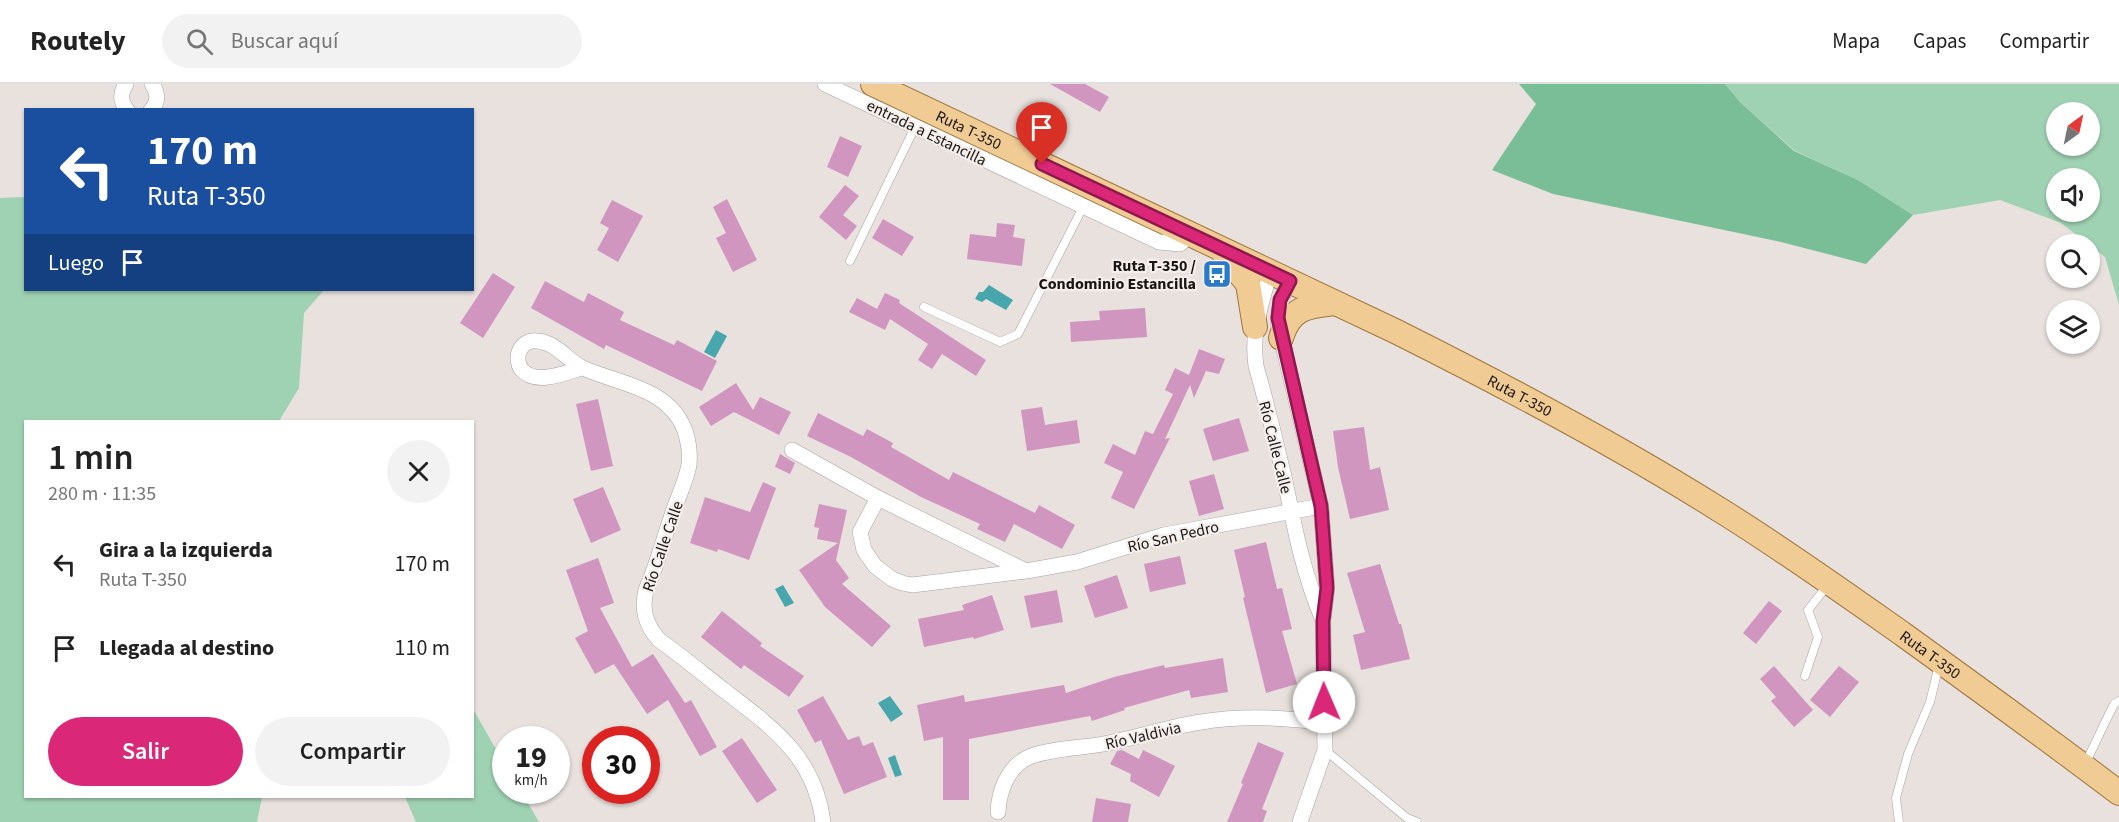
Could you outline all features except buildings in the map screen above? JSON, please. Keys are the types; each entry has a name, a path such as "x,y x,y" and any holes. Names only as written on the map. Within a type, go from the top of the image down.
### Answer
{"main road":[{"name":"Ruta T-350","path":"873,84 1218,246 1468,368 1606,443 1720,510 1829,582 2119,793"},
{"path":"1218,246 1248,284 1255,327"},
{"path":"1281,338 1284,328 1295,313 1313,305 1335,303"}],"street":[{"path":"126,84 121,95 126,108"},
{"path":"152,84 157,95 157,101 152,108"},
{"name":"entrada a Estancilla","path":"825,84 1159,242 1180,244 1191,234"},
{"name":"Río Calle Calle","path":"1280,276 1255,327 1254,351 1300,558 1323,621"},
{"name":"Río Calle Calle","path":"1280,276 1283,292 1279,307 1278,328 1321,506 1327,588 1323,621 1325,750 1300,822"},
{"name":"Río Calle Calle","path":"581,368 655,395 665,402 681,420 689,443 689,467 646,590 644,607 648,625 659,640 765,722 789,744 800,757 814,786 823,822"},
{"path":"792,450 879,498 1026,571"},
{"name":"Río San Pedro","path":"879,498 860,532 861,541 869,559 875,566 892,579 912,585 1026,571 1077,562 1164,535 1321,506"},
{"name":"Río Valdivia","path":"998,812 1005,782 1018,764 1028,758 1222,719 1267,717 1325,723"}],"lane":[{"path":"850,261 915,127"},
{"path":"924,307 1000,342 1018,334 1083,207"},
{"path":"1805,676 1818,637 1808,610 1829,582"},
{"path":"1899,822 1896,798 1908,754 1930,702 1940,661"},
{"path":"2084,766 2114,704 2119,700"},
{"path":"1325,750 1407,818 1417,822"}],"green space":[{"path":"1519,84 1725,84 1740,102 1794,151 1858,180 1913,215 1866,264 1781,242 1553,194 1492,170 1536,104"},
{"path":"1725,84 2119,84 2119,305 2105,257 2100,253 2100,234 2075,234 2058,222 2100,222 2100,168 2046,168 2046,217 2000,200 1913,215 1858,180 1795,151 1740,102"},
{"path":"24,197 24,291 323,291 304,313 299,388 280,420 24,420 24,798 262,798 257,822 0,822 0,198"},
{"path":"474,711 492,742 492,804 529,804 539,822 416,822 405,798 474,798"}],"water":[{"path":"989,285 1013,300 1006,310 986,299 982,302 975,299 979,292 983,292"},
{"path":"716,330 727,336 715,358 704,352"},
{"path":"783,585 794,603 785,607 775,589"},
{"path":"890,696 903,714 891,722 878,703"},
{"path":"895,755 902,775 895,777 888,758"}],"place":[{"name":"Ruta T-350 / Condominio Estancilla","path":"1217,274"}],"route":[{"path":"1042,164 1290,281 1280,300 1278,328 1291,373 1321,506 1327,588 1323,621 1324,702"}]}
